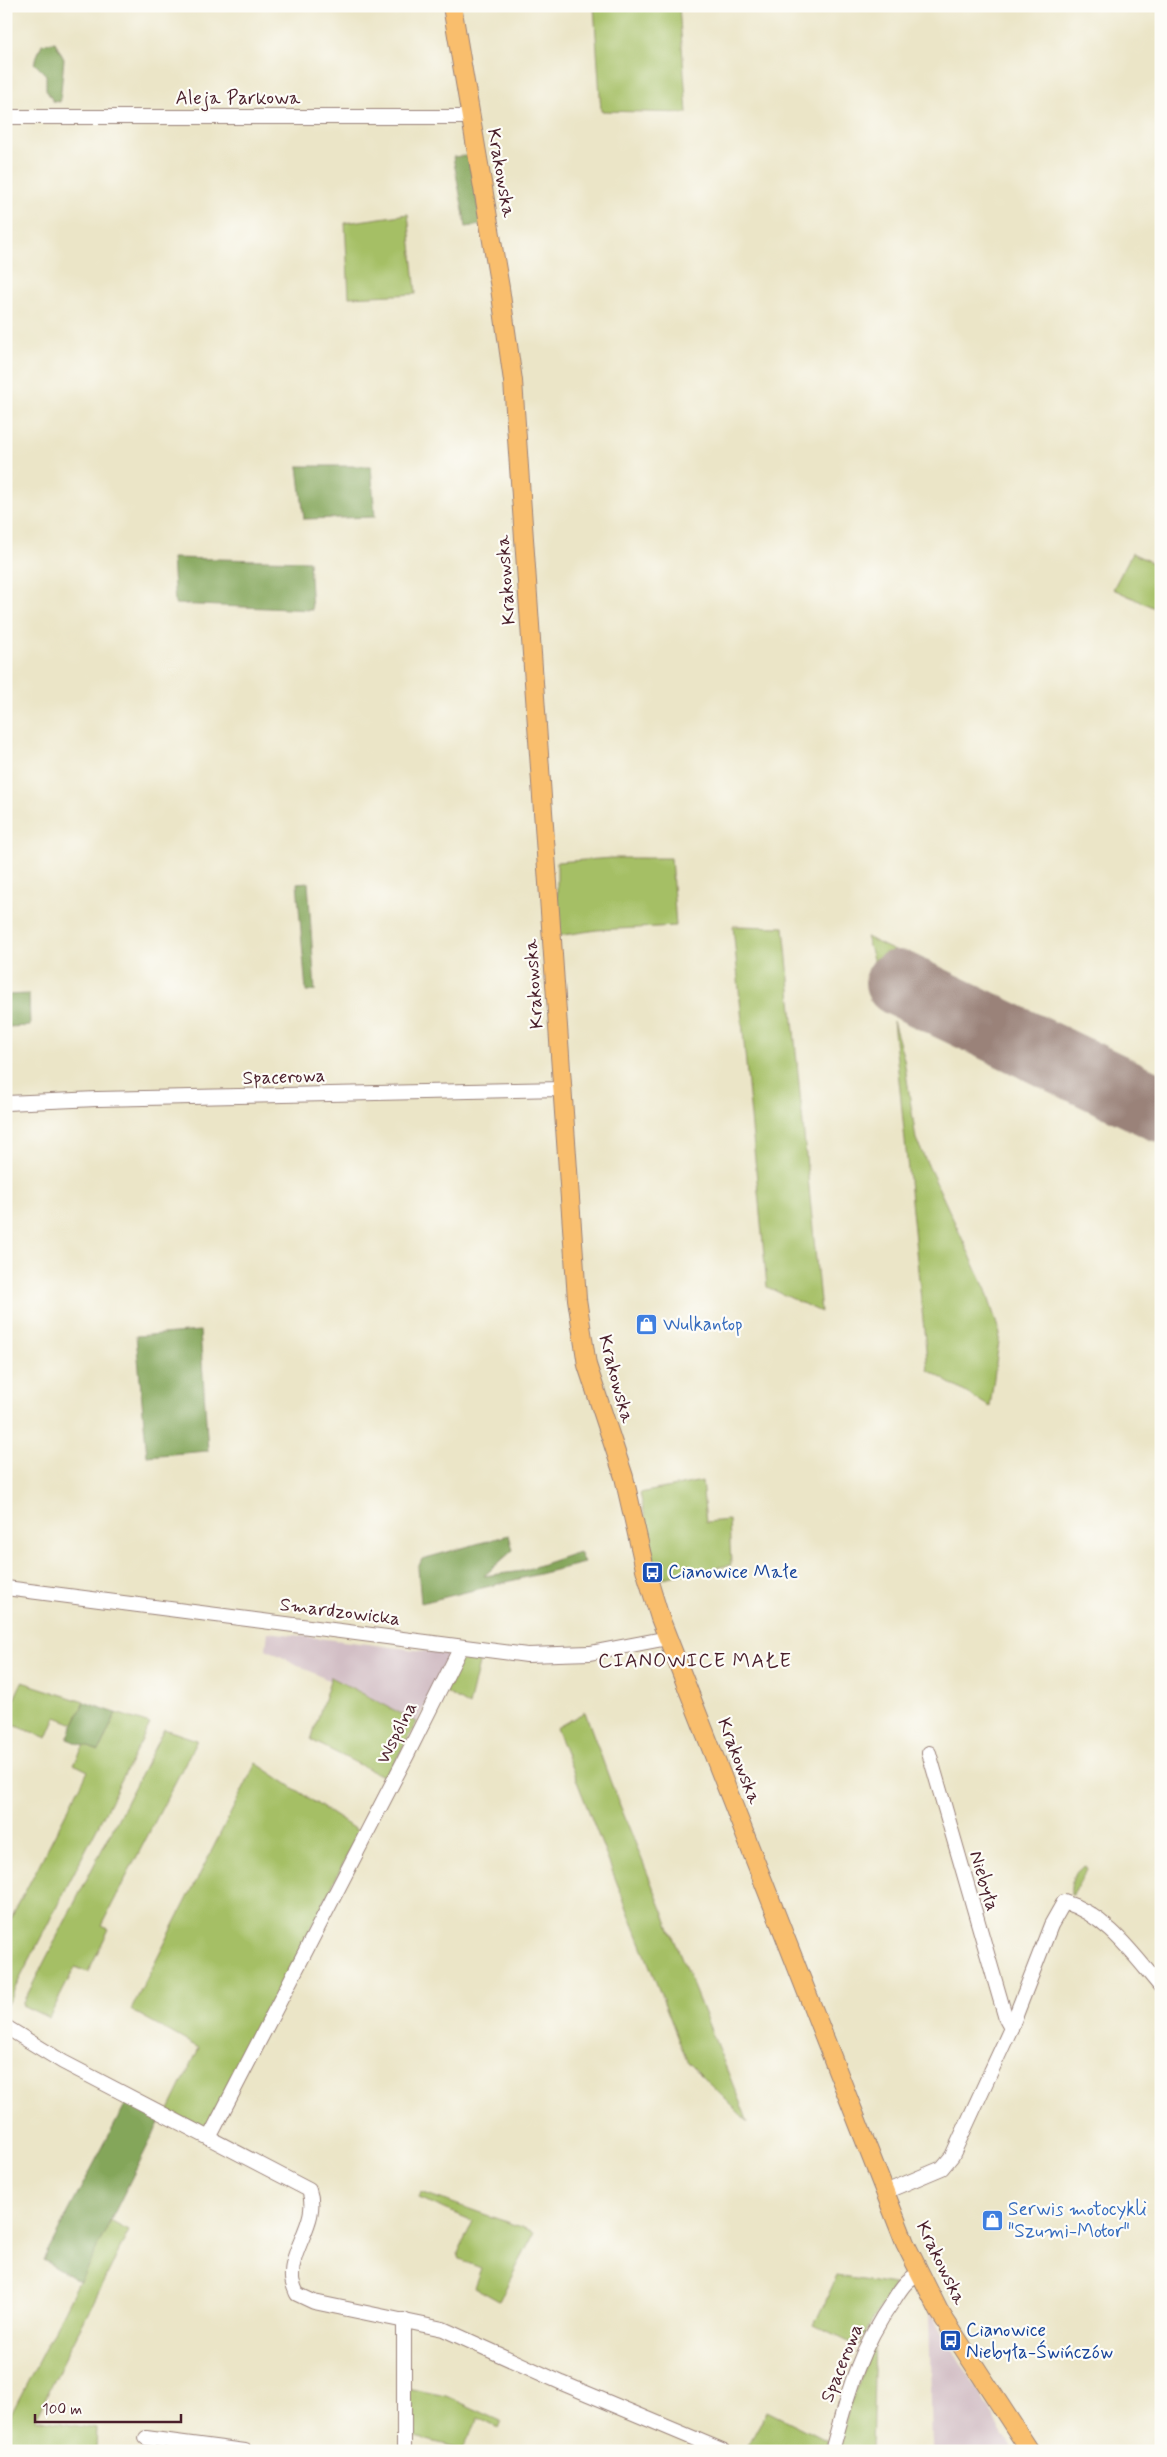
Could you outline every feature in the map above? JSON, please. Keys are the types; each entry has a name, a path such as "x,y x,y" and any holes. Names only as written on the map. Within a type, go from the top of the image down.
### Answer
{"main road":[{"name":"Krakowska","path":"452,6 513,380 577,1299 587,1366 624,1477 648,1581 668,1638 885,2192 919,2274 939,2311 1030,2451"}],"street":[{"name":"Aleja Parkowa","path":"6,117 470,117"},
{"name":"Spacerowa","path":"6,1103 97,1099 563,1089"},
{"name":"Smardzowicka","path":"6,1588 520,1654 561,1655 614,1650 668,1638"},
{"name":"Wspólna","path":"209,2138 461,1647"},
{"name":"Niebyła","path":"929,1753 1008,2023"},
{"path":"885,2192 942,2168 949,2161 975,2110 1008,2023 1051,1925 1064,1902 1078,1906 1094,1915 1123,1942 1161,1987"},
{"path":"6,2027 63,2062 309,2190 312,2208 295,2259 292,2278 296,2294 314,2302 443,2330 562,2383 724,2451"},
{"name":"Spacerowa","path":"832,2451 855,2371 869,2337 905,2283 919,2274"},
{"path":"404,2320 404,2451"},
{"path":"146,2438 245,2451"}],"shaded area":[{"path":"268,1632 449,1654 417,1722 332,1677 330,1681 266,1649"},
{"path":"929,2310 1014,2451 932,2451"}],"green space":[{"path":"594,6 679,6 687,113 601,111"},
{"path":"55,42 64,59 60,102 53,101 46,90 46,75 34,63 42,44"},
{"path":"469,155 481,225 466,227 453,157"},
{"path":"408,214 416,294 349,297 345,223"},
{"path":"298,466 371,466 375,517 304,519"},
{"path":"1132,553 1161,567 1161,611 1113,589"},
{"path":"172,558 309,561 312,610 175,604"},
{"path":"612,858 671,858 676,926 597,930 557,936 557,862"},
{"path":"308,882 315,991 306,991 297,883"},
{"path":"733,926 784,927 821,1312 767,1287"},
{"path":"866,937 1161,1081 1161,1138 888,1006"},
{"path":"29,994 30,1026 6,1027 6,995"},
{"path":"893,1021 904,1059 916,1139 986,1290 1000,1334 990,1407 928,1370"},
{"path":"200,1331 208,1451 147,1456 136,1336"},
{"path":"702,1481 706,1522 729,1520 731,1565 657,1579 640,1493"},
{"path":"509,1535 513,1550 484,1576 522,1571 579,1552 584,1563 421,1603 418,1568 422,1559"},
{"path":"461,1656 480,1659 469,1706 444,1691"},
{"path":"331,1677 417,1722 386,1778 311,1740"},
{"path":"22,1682 84,1702 74,1724 56,1717 47,1738 6,1722 6,1716"},
{"path":"84,1702 116,1713 99,1751 67,1739"},
{"path":"585,1712 611,1783 748,2122 687,2061 556,1728"},
{"path":"116,1713 150,1724 6,2006 6,1928 88,1771 74,1764 84,1745 99,1751"},
{"path":"164,1729 197,1740 101,1926 109,1929 88,1972 75,1967 49,2018 22,2005"},
{"path":"256,1763 359,1832 209,2132 168,2112 199,2048 131,2010"},
{"path":"1085,1866 1087,1869 1073,1894 1071,1894 1073,1878"},
{"path":"127,2101 161,2119 80,2282 43,2260"},
{"path":"421,2192 535,2232 499,2301 474,2287 481,2268 460,2260 458,2253 473,2221 419,2198"},
{"path":"110,2221 129,2231 35,2419 97,2429 96,2451 6,2451 6,2424"},
{"path":"837,2276 894,2285 857,2346 814,2325"},
{"path":"875,2338 872,2451 834,2451"},
{"path":"407,2388 446,2396 501,2421 498,2428 478,2418 463,2449 407,2435"},
{"path":"767,2411 827,2441 823,2451 745,2451"}],"runway":[{"path":"898,983 1161,1109"}],"place":[{"name":"Wulkantop","path":"647,1324"},
{"name":"Cianowice Małe","path":"652,1572"},
{"name":"Serwis motocykli \"Szumi-Motor\"","path":"992,2220"},
{"name":"Cianowice Niebyła-Świńczów","path":"950,2341"}],"district":[{"name":"CIANOWICE MAŁE","path":"695,1661"}]}
